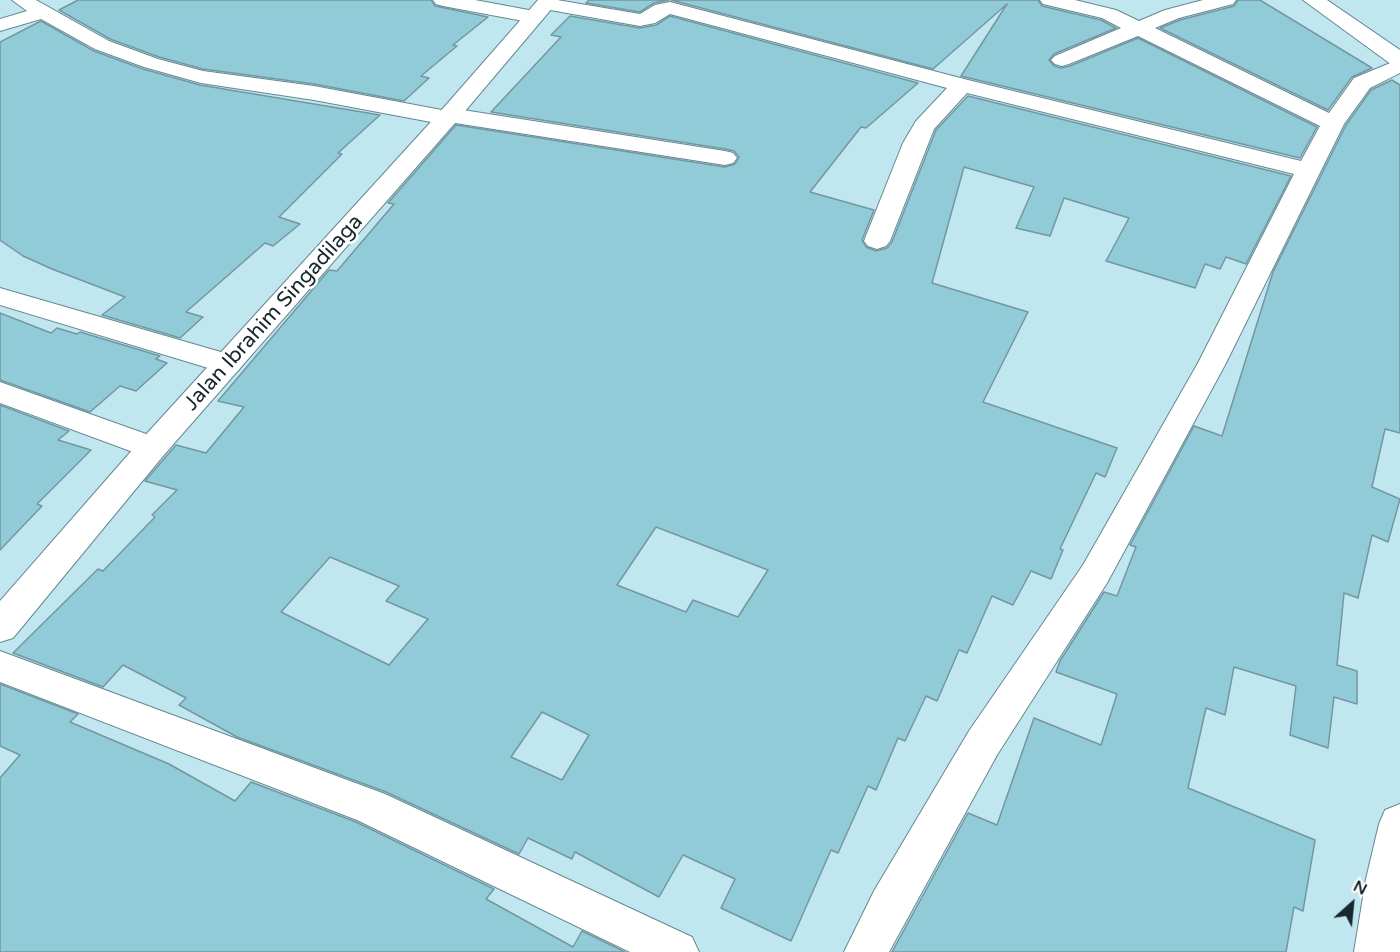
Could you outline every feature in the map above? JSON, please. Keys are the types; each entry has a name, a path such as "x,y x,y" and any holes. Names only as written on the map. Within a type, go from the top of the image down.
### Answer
{"main road":[{"path":"1313,0 1400,60"},
{"name":"Jalan Ibrahim Singadilaga","path":"0,627 152,448 543,7"},
{"path":"1377,952 1388,879 1400,824"}],"street":[{"path":"22,0 102,45 151,63 201,77 725,158"},
{"path":"443,0 543,7 640,20 648,19 662,9 670,8 962,85 1308,170"},
{"path":"1050,0 1102,12 1333,123"},
{"path":"1062,60 1172,14 1226,0"},
{"path":"0,25 44,12"},
{"path":"866,952 889,906 983,743 1095,574 1212,363 1333,123 1362,83 1400,65"},
{"path":"877,241 915,143 924,126 962,85"},
{"path":"0,297 228,364"},
{"path":"0,392 152,448"},
{"path":"0,666 370,807 677,952"}],"building":[{"path":"78,0 431,0 435,6 488,17 453,45 457,46 421,76 429,78 404,101 314,84 203,69 159,57 110,39 59,10"},
{"path":"589,0 669,0 654,3 640,12 586,3"},
{"path":"671,0 1038,0 1042,6 1101,20 1116,28 1054,54 1049,60 1054,66 1061,68 1070,66 1138,38 1317,127 1300,158 961,76 1007,4 933,69"},
{"path":"1238,0 1260,0 1372,68 1352,77 1328,110 1160,28 1180,20 1234,6"},
{"path":"570,16 640,28 656,25 670,16 918,83 866,128 861,127 810,192 874,210 862,240 866,247 876,251 887,248 892,242 936,130 968,96 1291,176 1246,264 1226,257 1220,269 1205,264 1195,288 1106,261 1129,218 1064,198 1050,236 1016,228 1034,187 964,167 932,283 1028,312 983,402 1117,448 1105,477 1096,473 1060,549 1063,550 1051,579 1031,571 1013,605 992,596 967,653 959,650 937,701 926,696 905,741 898,738 876,790 868,786 838,853 831,850 791,941 721,908 735,879 683,855 659,897 575,852 572,859 528,838 519,854 386,792 237,737 179,705 186,698 123,665 103,687 13,653 98,569 103,571 155,517 152,515 177,490 145,481 176,445 206,453 244,407 218,401 329,270 337,271 394,204 388,203 456,125 725,167 735,164 739,157 734,151 725,149 491,112 561,37 551,35","holes":["656,527 768,570 738,617 693,600 686,612 617,585","330,557 399,586 386,601 428,619 389,665 281,612","542,712 589,735 562,780 511,757"]},
{"path":"41,21 94,51 143,69 200,85 380,115 338,153 342,154 279,217 300,224 273,246 265,243 186,312 203,317 180,338 102,315 125,297 23,256 0,240 0,42"},
{"path":"1392,80 1400,85 1400,433 1385,429 1372,487 1400,499 1388,542 1372,535 1358,598 1344,593 1337,665 1357,671 1357,704 1334,697 1328,748 1290,735 1296,686 1234,667 1225,715 1206,708 1188,788 1315,840 1303,911 1294,907 1286,952 892,952 968,813 997,825 1034,718 1101,745 1117,694 1056,672 1060,661 1104,592 1117,596 1136,547 1130,545 1194,426 1222,436 1273,272 1346,125 1371,90"},
{"path":"0,313 51,333 57,328 77,334 80,332 160,356 156,359 167,363 136,391 120,386 90,412 0,380"},
{"path":"0,405 69,431 58,440 91,450 37,504 42,506 0,550"},
{"path":"0,684 78,714 70,722 169,764 235,801 251,782 356,822 494,889 486,899 573,947 582,931 625,952 0,952 0,778 20,755 0,746"}]}
